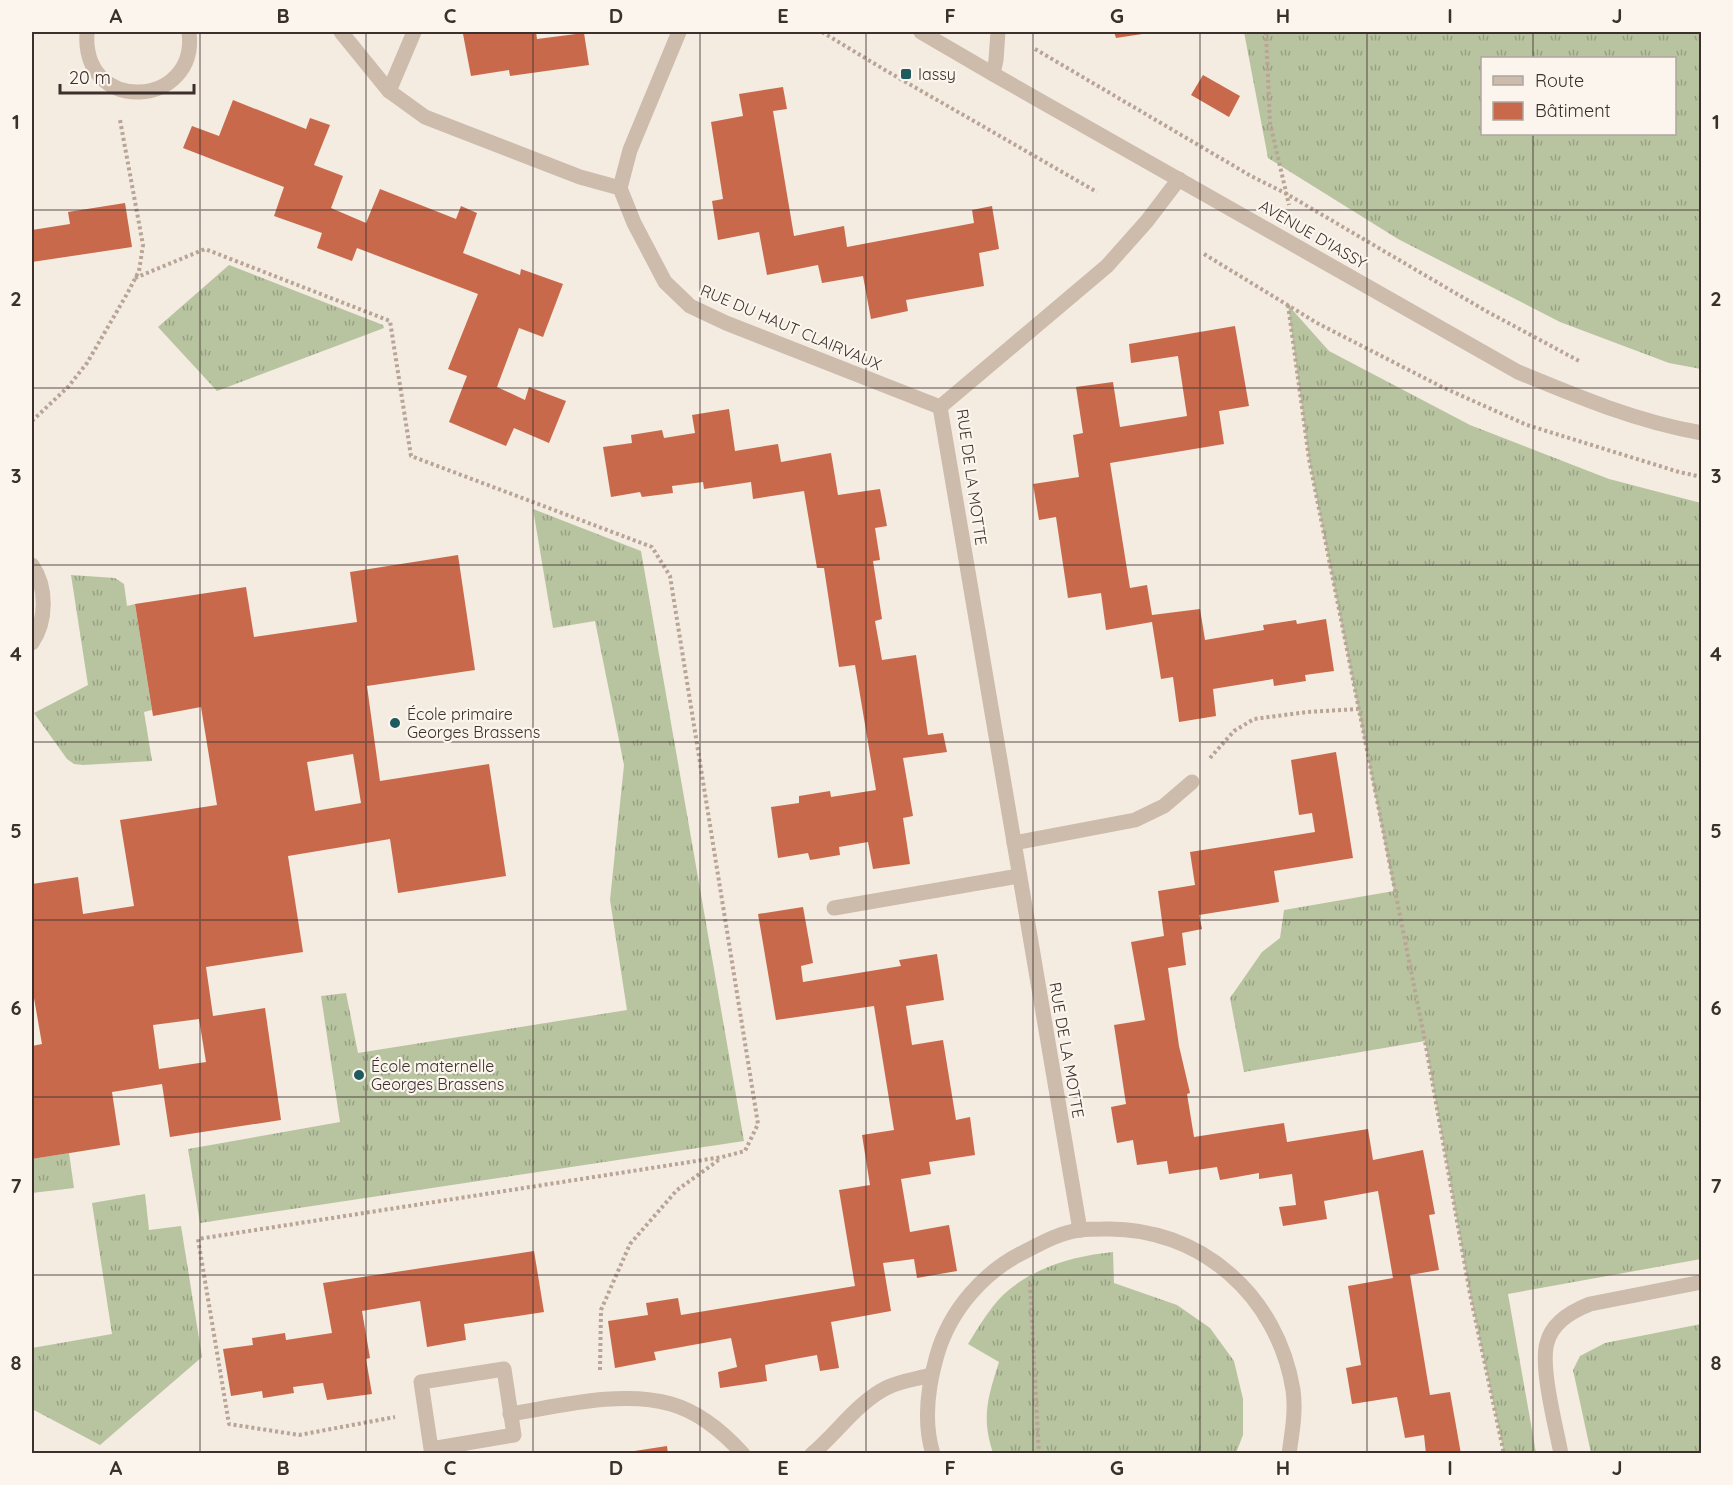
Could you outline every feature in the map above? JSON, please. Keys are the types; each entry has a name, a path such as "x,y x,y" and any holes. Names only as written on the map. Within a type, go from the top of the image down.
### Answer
{"street":[{"path":"87,32 86,45 90,62 100,76 114,87 130,92 148,92 164,85 178,74 187,59 189,32"},
{"path":"341,32 389,91 425,117 580,177 620,188 630,150 679,32"},
{"path":"389,91 414,32"},
{"name":"AVENUE D'IASSY","path":"921,32 1518,372 1585,400 1675,429 1701,433"},
{"path":"993,74 998,32"},
{"name":"RUE DE LA MOTTE","path":"1080,1230 940,407 1107,266 1147,221 1179,179"},
{"name":"RUE DU HAUT CLAIRVAUX","path":"620,188 634,223 665,282 690,306 726,323 940,407"},
{"path":"32,565 43,592 44,607 41,622 32,643"},
{"path":"1014,843 1134,820 1164,806 1192,782"},
{"path":"834,908 1019,876"},
{"path":"933,1454 927,1408 931,1375 940,1342 957,1311 982,1281 1007,1260 1049,1239 1080,1230 1118,1228 1150,1233 1185,1244 1216,1262 1247,1290 1269,1320 1284,1352 1293,1392 1294,1426 1288,1454"},
{"path":"1561,1454 1547,1381 1545,1355 1547,1342 1554,1328 1576,1309 1590,1304 1701,1282"},
{"path":"504,1369 510,1414 514,1435 431,1449 421,1382 504,1369"},
{"path":"812,1454 876,1393 889,1386 931,1375"},
{"path":"510,1414 600,1400 640,1398 671,1404 696,1414 731,1441 743,1454"}],"path":[{"path":"822,32 1097,192"},
{"path":"1266,32 1270,123 1292,214"},
{"path":"1035,49 1251,176 1286,193 1486,310 1585,363"},
{"path":"32,421 68,387 87,363 139,272 143,245 114,87"},
{"path":"135,278 205,249 390,321 411,456 651,547 670,576 758,1124 745,1151 722,1157 198,1239 229,1424 299,1436 425,1412"},
{"path":"1204,254 1317,323 1442,387 1527,425 1701,477"},
{"path":"1288,305 1309,459 1425,1041 1470,1294 1504,1454"},
{"path":"1192,782 1219,746 1234,731 1254,719 1307,712 1358,709"},
{"path":"600,1400 602,1310 630,1244 677,1190 722,1157"},
{"path":"1028,1250 1039,1454"}],"green space":[{"path":"1244,32 1701,32 1701,369 1669,363 1560,322 1398,239 1268,158"},
{"path":"229,265 383,325 384,328 217,391 158,327"},
{"path":"1288,305 1329,351 1470,425 1609,479 1701,503 1701,1259 1508,1294 1536,1453 1504,1453 1470,1294 1425,1041 1244,1072 1230,998 1262,952 1280,938 1284,910 1394,891 1309,459"},
{"path":"533,509 641,551 744,1141 200,1223 188,1149 340,1122 321,996 346,993 358,1053 627,1010 610,900 624,765 595,621 553,628"},
{"path":"71,575 115,578 124,584 127,606 135,604 152,710 144,712 152,761 74,764 67,759 34,713 88,685"},
{"path":"69,1153 74,1188 32,1193 32,1159"},
{"path":"145,1194 149,1230 181,1226 202,1357 100,1445 32,1409 32,1348 112,1334 92,1203"},
{"path":"1113,1252 1114,1283 1177,1305 1210,1328 1234,1361 1243,1399 1243,1435 1236,1453 993,1453 987,1429 987,1407 999,1362 968,1344 998,1300 1027,1277 1069,1260"},
{"path":"1701,1324 1701,1453 1591,1453 1573,1370 1580,1356 1605,1343"}],"building":[{"path":"536,32 537,39 584,33 589,65 510,76 509,70 471,76 463,34"},
{"path":"1114,32 1149,32 1149,33 1116,38"},
{"path":"1203,75 1240,96 1229,117 1191,95"},
{"path":"783,87 787,109 773,111 794,236 844,226 847,247 974,223 972,210 992,206 999,249 979,253 984,286 906,300 908,311 871,319 863,276 822,283 818,265 767,275 759,232 718,240 712,201 723,199 711,122 743,116 739,94"},
{"path":"233,100 306,129 310,118 330,125 314,165 343,176 331,208 366,223 380,189 456,219 461,206 477,213 463,253 520,275 521,269 563,284 543,337 519,328 497,387 525,400 529,387 566,401 549,443 514,428 506,446 449,422 467,376 448,369 478,294 357,248 352,261 317,248 322,233 274,216 284,187 183,148 192,126 219,136"},
{"path":"125,203 132,247 32,262 32,230 70,224 68,212"},
{"path":"1235,326 1249,406 1219,411 1224,444 1110,463 1130,588 1147,585 1152,615 1200,609 1205,640 1264,630 1263,625 1296,620 1297,624 1326,619 1334,671 1305,675 1306,681 1274,686 1273,679 1213,689 1216,716 1179,722 1173,677 1161,679 1152,622 1106,630 1101,593 1068,598 1056,517 1039,520 1033,484 1079,477 1073,435 1083,433 1076,387 1113,382 1120,427 1187,416 1178,356 1131,363 1129,344"},
{"path":"729,409 735,451 778,444 781,462 831,453 838,495 880,489 887,526 875,528 880,560 873,561 882,619 875,621 882,660 916,655 928,735 943,733 947,752 903,758 913,816 903,818 910,864 873,869 868,842 839,847 840,855 810,860 808,853 778,858 771,807 799,803 799,796 830,791 831,797 876,790 855,665 839,667 824,568 817,568 804,491 753,499 751,482 704,489 703,482 672,486 673,493 642,497 640,492 611,497 603,447 632,443 631,435 662,430 664,438 695,433 692,415"},
{"path":"458,555 475,670 367,686 380,781 489,764 506,876 398,893 390,839 288,856 303,952 206,967 213,1016 265,1008 281,1120 170,1137 162,1084 112,1092 120,1145 32,1159 32,1046 42,1044 34,998 32,998 32,884 78,877 83,914 134,906 120,820 217,805 201,707 153,716 135,604 246,587 254,637 357,622 350,572","holes":["353,754 361,803 315,811 307,762","199,1019 206,1062 159,1069 153,1025"]},
{"path":"1336,752 1353,858 1274,871 1279,902 1199,915 1202,929 1182,933 1186,965 1168,968 1179,1046 1190,1093 1187,1094 1194,1137 1284,1123 1287,1142 1368,1129 1373,1160 1423,1150 1435,1214 1429,1215 1439,1270 1410,1275 1430,1395 1450,1392 1461,1454 1426,1454 1424,1435 1405,1438 1397,1397 1352,1404 1346,1368 1361,1365 1348,1286 1393,1278 1378,1191 1324,1201 1327,1219 1283,1226 1279,1207 1296,1205 1292,1174 1259,1179 1259,1173 1220,1180 1217,1167 1169,1174 1167,1161 1137,1165 1133,1140 1117,1143 1111,1107 1126,1104 1114,1025 1145,1020 1131,942 1164,936 1158,891 1195,885 1190,852 1315,832 1312,813 1299,815 1291,760"},
{"path":"803,907 813,963 801,966 803,982 901,966 899,960 937,954 944,1000 906,1006 912,1045 943,1040 956,1120 970,1117 975,1155 929,1162 931,1174 901,1179 910,1232 949,1225 957,1271 917,1278 914,1259 883,1263 891,1311 831,1322 839,1368 820,1371 817,1355 765,1365 767,1381 720,1388 718,1372 737,1367 731,1338 654,1352 656,1360 615,1368 608,1321 648,1315 646,1303 678,1298 681,1315 855,1286 839,1190 870,1185 862,1135 894,1130 874,1006 776,1020 758,914"},
{"path":"534,1251 544,1312 464,1324 466,1340 427,1347 420,1301 362,1311 370,1358 366,1359 372,1394 327,1400 323,1383 293,1387 294,1393 263,1398 262,1391 231,1396 223,1349 253,1345 252,1338 285,1333 286,1340 332,1333 323,1283"},
{"path":"667,1446 668,1454 628,1454 628,1452"}],"place":[{"name":"Iassy","path":"906,74"},
{"name":"École primaire Georges Brassens","path":"395,723"},
{"name":"École maternelle Georges Brassens","path":"359,1075"}]}
